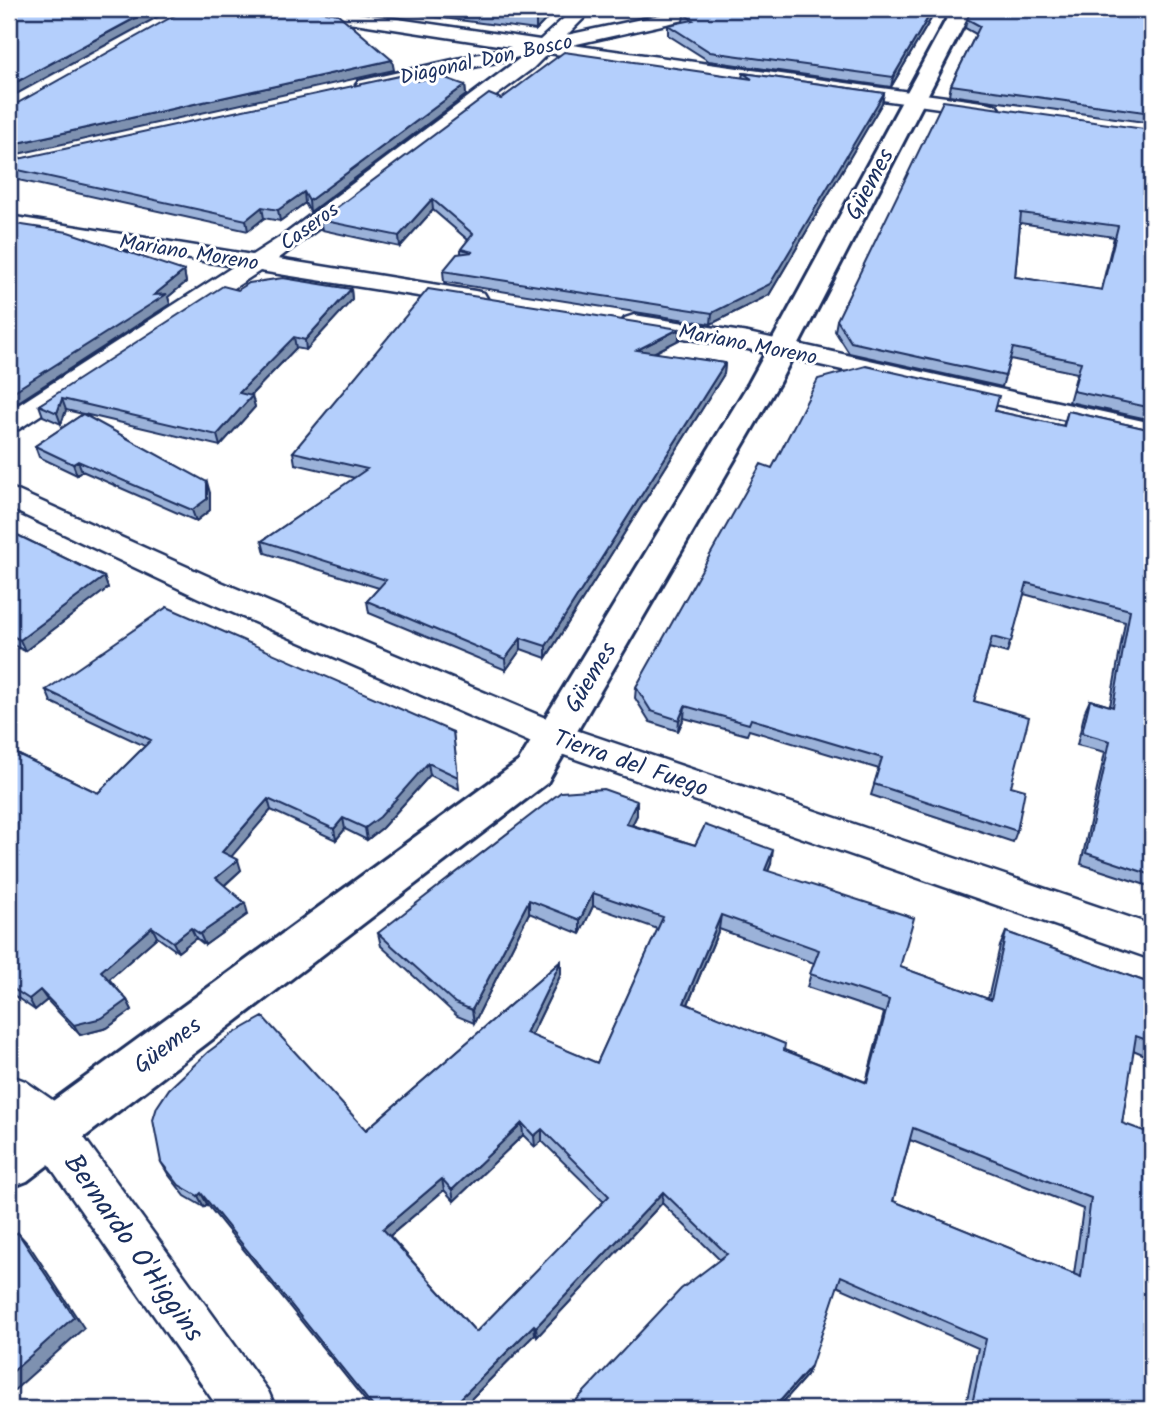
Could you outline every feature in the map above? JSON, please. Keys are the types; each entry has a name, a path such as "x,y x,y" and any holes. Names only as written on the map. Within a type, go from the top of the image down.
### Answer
{"main road":[{"name":"Güemes","path":"9,1163 533,772 782,349 962,9"}],"street":[{"path":"296,9 1007,112"},
{"name":"Diagonal Don Bosco","path":"582,19 635,25 711,9"},
{"path":"582,19 617,50 651,60"},
{"name":"Caseros","path":"9,423 307,229 582,19"},
{"name":"Diagonal Don Bosco","path":"582,19 635,25"},
{"name":"Diagonal Don Bosco","path":"343,90 545,46"},
{"path":"437,69 474,74 489,80 495,87"},
{"name":"Mariano Moreno","path":"9,223 503,302"},
{"name":"Mariano Moreno","path":"613,320 782,349 1152,431"},
{"name":"Tierra del Fuego","path":"9,496 209,590 554,737 1152,942"},
{"name":"Bernardo O'Higgins","path":"9,1096 45,1121 250,1409"}],"building":[{"path":"9,9 152,9 9,86"},
{"path":"186,9 306,9 338,14 392,60 9,145 9,106"},
{"path":"447,9 546,9 536,20"},
{"path":"705,9 933,9 893,77 710,52 668,25 693,20 684,14"},
{"path":"972,9 1152,9 1152,113 951,85 980,26 967,19"},
{"path":"564,52 752,79 743,73 884,93 770,284 712,313 443,271 457,254 473,252 461,249 473,234 432,199 399,236 320,220 489,94 501,99"},
{"path":"408,74 417,81 440,76 465,85 309,201 304,192 278,210 262,207 246,220 9,168 9,161"},
{"path":"943,101 1152,130 1152,408 1073,391 1081,362 1013,348 1005,376 851,342 837,320","holes":["1021,213 1118,226 1102,290 1015,277"]},
{"path":"9,223 68,232 184,271 154,295 167,294 11,393"},
{"path":"283,278 351,289 305,340 294,337 239,393 252,396 217,435 62,399 57,413 39,405 223,286 238,290 249,283"},
{"path":"428,289 679,329 637,350 725,363 546,646 521,638 505,659 367,601 386,580 262,541 367,469 293,452"},
{"path":"866,366 999,396 995,411 1064,426 1068,411 1152,430 1152,875 1086,853 1110,741 1082,733 1090,700 1113,707 1130,610 1027,583 1011,642 992,637 974,701 1029,717 1011,786 1025,790 1017,831 874,784 882,758 751,719 749,724 685,706 679,720 651,711 636,687 761,464 772,468 818,379"},
{"path":"83,414 207,482 207,499 192,510 78,461 73,464 35,446"},
{"path":"9,531 104,577 20,640 9,634"},
{"path":"167,607 453,732 458,777 428,763 380,817 365,828 343,818 334,829 268,799 222,852 238,860 216,878 245,903 200,934 191,928 173,942 152,927 101,971 127,1000 102,1018 74,1025 40,990 29,999 9,986 9,750 98,793 151,740 46,690"},
{"path":"603,789 637,801 626,824 695,845 705,825 773,850 765,870 914,918 900,967 991,1000 1006,932 1152,984 1152,1042 1136,1036 1122,1123 1152,1134 1152,1409 971,1409 986,1339 841,1276 811,1366 773,1409 568,1409 681,1289 727,1254 663,1192 536,1327 534,1325 450,1409 375,1409 201,1193 198,1196 179,1185 161,1162 153,1120 157,1107 169,1089 208,1052 263,1017 366,1130 561,961 526,1033 597,1063 663,917 593,893 580,920 529,900 472,1010 455,1003 378,933 561,792","holes":["721,915 819,950 810,974 889,1000 867,1083 784,1050 785,1044 684,1003","522,1123 534,1136 542,1129 609,1196 476,1332 383,1229 442,1179 452,1190","913,1128 1091,1198 1081,1277 893,1201"]},
{"path":"18,1233 74,1317 9,1375 9,1234"}]}
